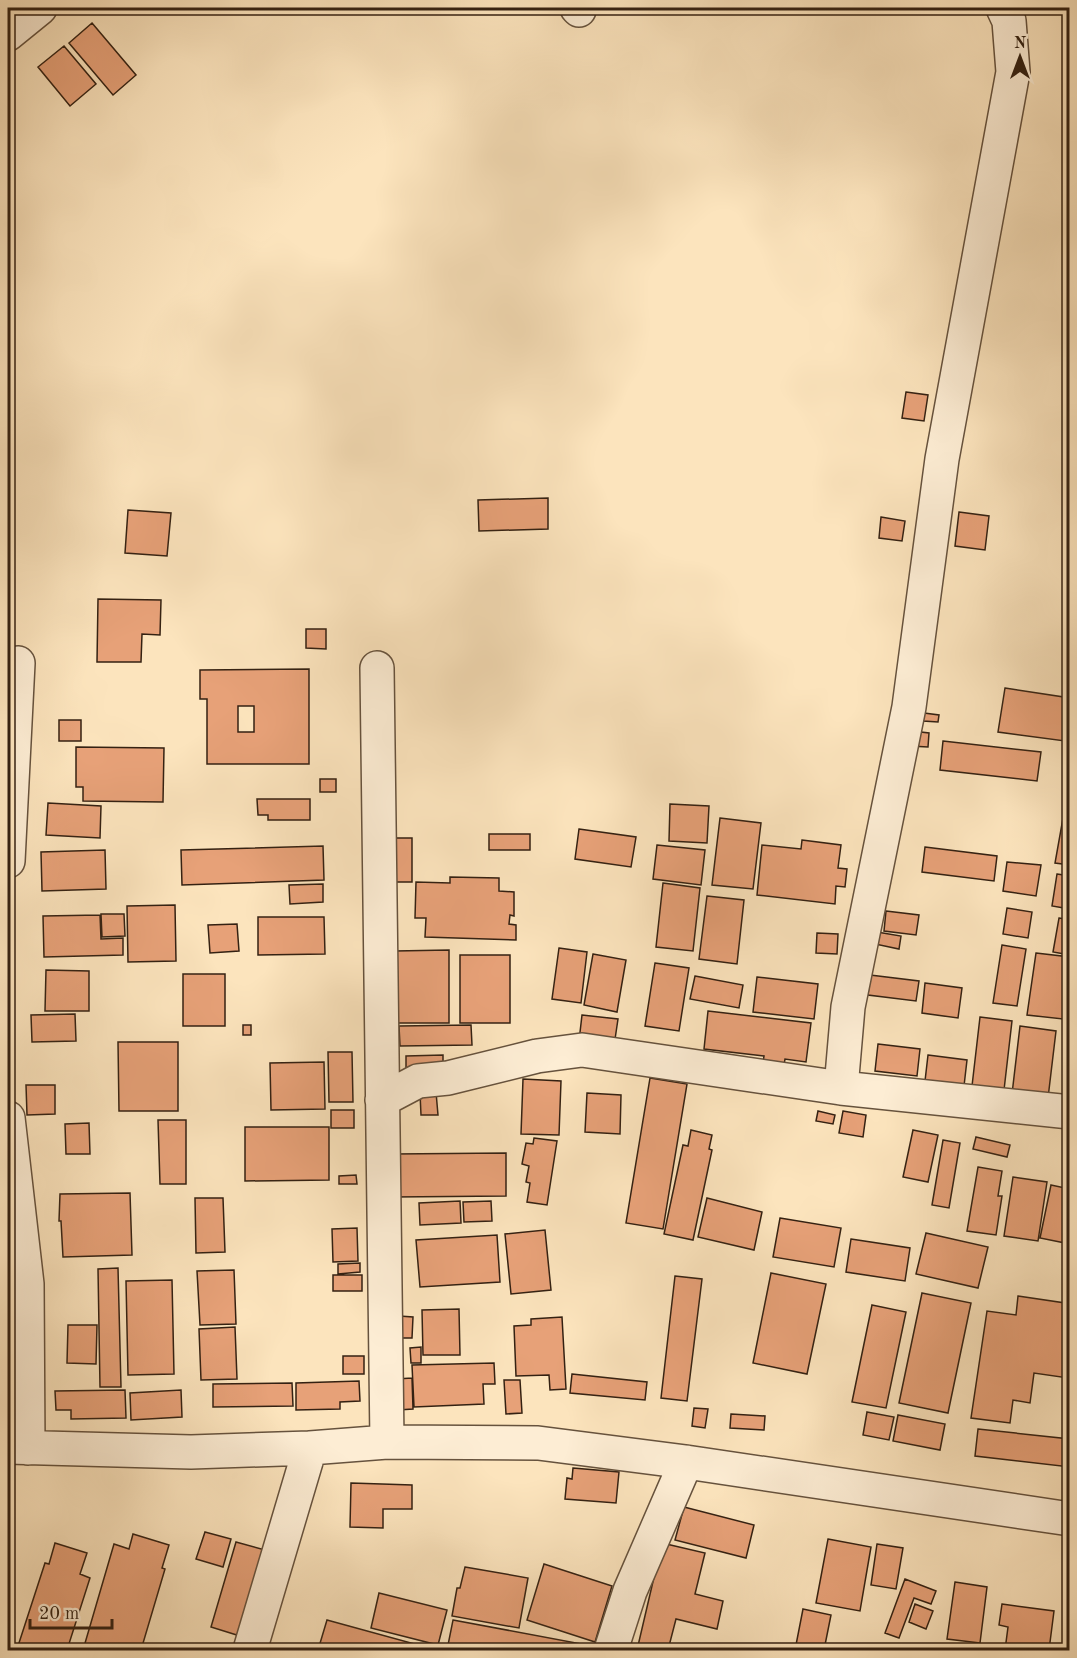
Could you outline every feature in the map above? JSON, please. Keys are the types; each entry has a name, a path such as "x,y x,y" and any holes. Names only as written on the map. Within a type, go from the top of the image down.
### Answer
{"street":[{"path":"8,34 40,8"},
{"path":"841,1088 848,1007 909,707 942,459 1013,72 1009,21 1003,8"},
{"path":"8,861 18,663"},
{"path":"376,668 387,1442"},
{"path":"381,1100 418,1081 448,1078 537,1056 582,1050 841,1088 1070,1112"},
{"path":"8,1118 27,1284 18,1448 191,1452 310,1448 387,1442 538,1443 686,1462 1070,1519"},
{"path":"250,1650 310,1448"},
{"path":"611,1650 630,1591 686,1462"}],"building":[{"path":"92,23 136,75 113,95 69,43"},
{"path":"64,46 96,84 70,106 38,67"},
{"path":"906,392 928,395 924,421 902,418"},
{"path":"548,498 548,529 479,531 478,500"},
{"path":"128,510 171,513 167,556 125,553"},
{"path":"959,512 989,516 985,550 955,546"},
{"path":"881,517 905,521 902,541 879,538"},
{"path":"98,599 161,600 160,635 142,634 141,662 97,662"},
{"path":"306,629 326,629 326,649 306,648"},
{"path":"309,669 309,764 207,764 207,699 200,699 200,670","holes":["238,706 254,706 254,732 238,732"]},
{"path":"1005,688 1070,698 1065,741 998,732"},
{"path":"924,713 939,715 938,722 923,721"},
{"path":"59,720 81,720 81,741 59,741"},
{"path":"912,731 929,733 928,747 910,746"},
{"path":"943,741 1041,752 1037,781 940,770"},
{"path":"76,747 164,748 163,802 83,801 83,787 76,787"},
{"path":"320,779 336,779 336,792 320,792"},
{"path":"257,799 310,799 310,820 268,820 268,815 258,815"},
{"path":"48,803 101,806 100,838 46,835"},
{"path":"670,804 709,806 707,843 669,841"},
{"path":"720,818 761,823 753,889 712,885"},
{"path":"1063,818 1070,819 1070,865 1055,863"},
{"path":"579,829 636,837 631,867 575,859"},
{"path":"489,834 530,834 530,850 489,850"},
{"path":"386,838 412,838 412,882 387,882"},
{"path":"802,840 841,845 838,868 847,869 845,887 836,886 835,904 757,895 762,845 801,849"},
{"path":"657,845 705,850 701,885 653,879"},
{"path":"323,846 324,880 182,885 181,850"},
{"path":"925,847 997,856 994,881 922,872"},
{"path":"105,850 106,889 42,891 41,852"},
{"path":"1007,862 1041,865 1036,896 1003,891"},
{"path":"1057,874 1070,876 1070,909 1052,906"},
{"path":"450,877 499,878 499,891 514,892 514,916 510,915 509,924 516,925 516,940 425,937 426,918 415,918 416,882 450,883"},
{"path":"663,883 700,888 693,951 656,947"},
{"path":"323,884 323,902 290,904 289,885"},
{"path":"707,896 744,900 737,964 699,959"},
{"path":"175,905 176,961 128,962 127,906"},
{"path":"1007,908 1032,912 1028,938 1003,934"},
{"path":"886,911 919,915 916,935 884,931"},
{"path":"101,914 124,914 125,936 102,937"},
{"path":"100,915 101,939 123,938 123,955 44,957 43,916"},
{"path":"258,917 324,917 325,954 258,955"},
{"path":"1059,918 1070,920 1070,955 1053,952"},
{"path":"237,924 239,951 210,953 208,925"},
{"path":"877,932 901,936 899,949 875,944"},
{"path":"817,933 838,934 837,954 816,953"},
{"path":"1002,945 1026,949 1017,1006 993,1003"},
{"path":"559,948 587,952 581,1003 552,999"},
{"path":"449,950 449,1023 395,1023 395,951"},
{"path":"1036,953 1070,957 1063,1019 1027,1015"},
{"path":"593,954 626,960 617,1012 584,1005"},
{"path":"460,955 510,955 510,1023 460,1023"},
{"path":"655,963 689,968 679,1031 645,1026"},
{"path":"46,970 89,971 89,1011 45,1011"},
{"path":"183,974 225,974 225,1026 183,1026"},
{"path":"870,975 919,981 916,1001 868,995"},
{"path":"695,976 743,985 739,1008 690,999"},
{"path":"757,977 818,984 814,1019 753,1012"},
{"path":"925,983 962,988 958,1018 922,1013"},
{"path":"708,1011 811,1023 806,1062 785,1059 783,1071 762,1069 764,1056 704,1049"},
{"path":"75,1014 76,1041 32,1042 31,1015"},
{"path":"582,1015 618,1019 614,1046 579,1041"},
{"path":"980,1017 1012,1021 1004,1090 972,1086"},
{"path":"243,1025 251,1025 251,1035 243,1035"},
{"path":"471,1025 472,1045 400,1046 399,1026"},
{"path":"1020,1026 1056,1031 1048,1098 1012,1094"},
{"path":"118,1042 178,1042 178,1111 119,1111"},
{"path":"878,1044 920,1049 917,1076 875,1071"},
{"path":"328,1052 352,1052 353,1102 329,1102"},
{"path":"443,1055 443,1076 406,1076 406,1056"},
{"path":"928,1055 967,1060 964,1086 925,1081"},
{"path":"324,1062 325,1109 271,1110 270,1063"},
{"path":"650,1078 687,1084 663,1229 626,1223"},
{"path":"523,1079 561,1081 559,1135 521,1134"},
{"path":"26,1085 55,1085 55,1114 27,1115"},
{"path":"436,1092 438,1115 421,1115 420,1093"},
{"path":"587,1093 621,1095 620,1134 585,1132"},
{"path":"331,1110 354,1110 354,1128 331,1128"},
{"path":"818,1111 835,1115 833,1124 816,1121"},
{"path":"843,1111 866,1115 863,1137 839,1133"},
{"path":"158,1120 186,1120 186,1184 160,1184"},
{"path":"89,1123 90,1154 66,1154 65,1124"},
{"path":"245,1127 329,1127 329,1180 245,1181"},
{"path":"691,1130 712,1135 709,1149 712,1150 693,1240 664,1234 683,1145 688,1146"},
{"path":"913,1130 938,1135 928,1182 903,1177"},
{"path":"976,1137 1010,1145 1007,1157 973,1149"},
{"path":"534,1138 557,1141 547,1205 527,1202 530,1183 526,1182 529,1166 522,1164 526,1143 533,1144"},
{"path":"943,1140 960,1143 949,1208 932,1205"},
{"path":"506,1153 506,1196 393,1197 393,1154"},
{"path":"978,1167 1002,1171 998,1196 1002,1196 996,1235 967,1231"},
{"path":"356,1175 357,1184 339,1184 339,1176"},
{"path":"1013,1177 1047,1182 1038,1241 1004,1236"},
{"path":"1051,1185 1070,1189 1070,1244 1040,1238"},
{"path":"130,1193 132,1255 63,1257 61,1221 59,1221 60,1194"},
{"path":"195,1198 223,1198 225,1252 196,1253"},
{"path":"707,1198 762,1212 754,1250 698,1237"},
{"path":"460,1201 461,1223 420,1225 419,1203"},
{"path":"491,1201 492,1221 464,1222 463,1202"},
{"path":"780,1218 841,1228 834,1267 773,1257"},
{"path":"357,1228 358,1261 333,1262 332,1229"},
{"path":"545,1230 551,1290 511,1294 505,1234"},
{"path":"926,1233 988,1247 978,1288 916,1274"},
{"path":"497,1235 500,1282 420,1287 416,1240"},
{"path":"851,1239 910,1248 905,1281 846,1272"},
{"path":"360,1263 360,1272 338,1274 338,1264"},
{"path":"118,1268 121,1387 100,1387 98,1269"},
{"path":"234,1270 236,1324 200,1325 197,1271"},
{"path":"771,1273 826,1284 807,1374 753,1363"},
{"path":"333,1275 362,1275 362,1291 333,1291"},
{"path":"675,1276 702,1279 687,1401 661,1398"},
{"path":"172,1280 174,1374 128,1375 126,1281"},
{"path":"922,1293 971,1303 948,1413 899,1403"},
{"path":"1018,1296 1065,1303 1064,1313 1070,1313 1068,1378 1034,1373 1030,1403 1013,1400 1010,1423 971,1418 987,1311 1016,1315"},
{"path":"872,1305 906,1312 886,1408 852,1402"},
{"path":"459,1309 460,1355 423,1355 422,1310"},
{"path":"399,1316 413,1317 412,1338 399,1338"},
{"path":"562,1317 566,1389 550,1390 549,1375 516,1376 514,1326 531,1325 531,1319"},
{"path":"8,1325 10,1325 11,1409 8,1409"},
{"path":"68,1325 97,1325 96,1364 67,1363"},
{"path":"235,1327 237,1379 201,1380 199,1329"},
{"path":"421,1347 421,1363 411,1363 410,1348"},
{"path":"343,1356 364,1356 364,1374 343,1374"},
{"path":"494,1363 495,1384 483,1384 484,1404 414,1407 412,1365"},
{"path":"572,1374 647,1382 645,1400 570,1393"},
{"path":"412,1378 413,1409 398,1410 396,1379"},
{"path":"504,1380 520,1380 522,1413 506,1414"},
{"path":"359,1381 360,1401 340,1402 340,1409 296,1410 296,1383"},
{"path":"292,1383 293,1406 213,1407 213,1384"},
{"path":"125,1390 126,1418 71,1419 71,1410 56,1410 55,1391"},
{"path":"181,1390 182,1417 131,1420 130,1393"},
{"path":"694,1408 708,1409 705,1428 692,1426"},
{"path":"867,1412 894,1417 889,1440 863,1435"},
{"path":"731,1414 765,1416 764,1430 730,1428"},
{"path":"898,1415 945,1424 940,1450 893,1441"},
{"path":"978,1429 1070,1439 1070,1467 975,1456"},
{"path":"573,1468 619,1472 616,1503 565,1499 567,1478 572,1479"},
{"path":"351,1483 412,1485 412,1509 383,1509 383,1528 350,1527"},
{"path":"684,1507 754,1525 746,1558 675,1540"},
{"path":"205,1532 231,1539 223,1567 196,1559"},
{"path":"133,1534 169,1545 162,1568 165,1569 141,1650 83,1650 114,1544 129,1549"},
{"path":"828,1539 871,1547 860,1611 816,1603"},
{"path":"236,1542 265,1550 240,1636 211,1627"},
{"path":"55,1543 87,1553 80,1574 90,1578 67,1650 33,1650 18,1646 45,1563 49,1564"},
{"path":"662,1543 705,1553 695,1594 723,1601 717,1629 676,1619 668,1650 637,1650"},
{"path":"877,1544 903,1548 896,1589 871,1585"},
{"path":"544,1564 612,1586 595,1642 527,1620"},
{"path":"465,1567 528,1578 519,1628 452,1616 457,1588 460,1588"},
{"path":"905,1579 936,1591 931,1604 914,1598 899,1638 885,1633"},
{"path":"955,1582 987,1587 980,1643 947,1639"},
{"path":"379,1593 447,1610 438,1645 371,1628"},
{"path":"915,1604 933,1611 926,1629 909,1622"},
{"path":"1002,1604 1054,1611 1049,1650 1005,1650 1008,1627 999,1625"},
{"path":"803,1609 831,1615 824,1650 795,1650"},
{"path":"1068,1615 1070,1650 1063,1650"},
{"path":"327,1620 433,1649 433,1650 318,1650"},
{"path":"453,1620 587,1645 586,1650 447,1650"},
{"path":"877,1644 898,1650 875,1650"}]}
